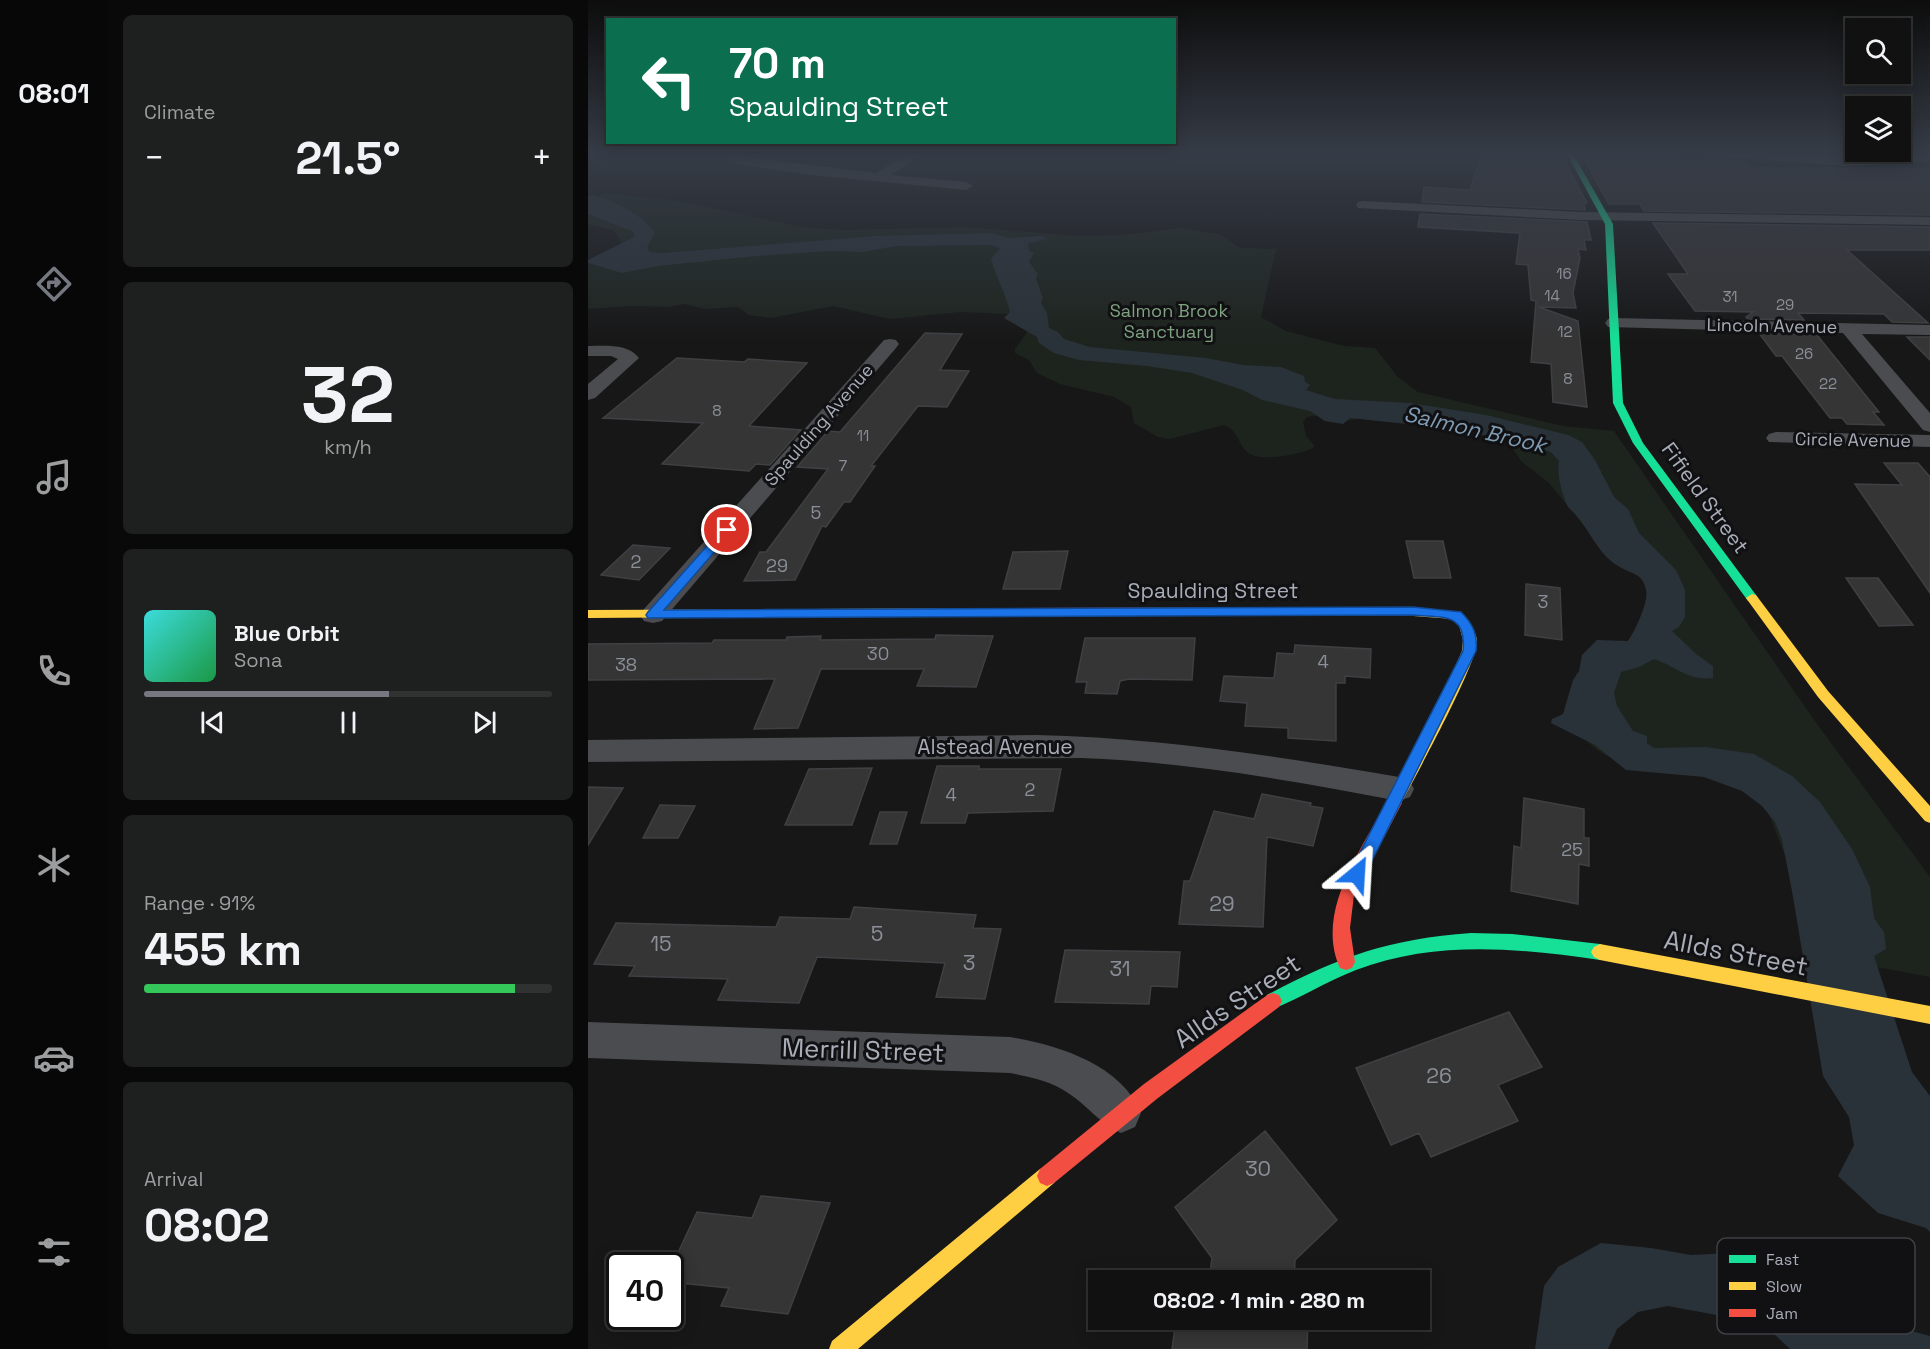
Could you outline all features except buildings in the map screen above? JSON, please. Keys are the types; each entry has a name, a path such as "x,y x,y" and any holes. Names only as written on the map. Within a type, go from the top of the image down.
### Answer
{"street":[{"path":"1565,215 1930,221"},
{"name":"Fifield Street","path":"1606,217 1612,259 1618,403 1621,413 1638,443 1823,694 1930,817"},
{"name":"Lincoln Avenue","path":"1614,323 1930,330"},
{"path":"1848,328 1930,426"},
{"name":"Spaulding Avenue","path":"653,615 890,344"},
{"path":"588,351 614,351 630,358 588,393"},
{"name":"Circle Avenue","path":"1776,438 1930,441"},
{"name":"Spaulding Street","path":"588,615 1413,611 1457,615 1465,624 1470,640 1469,651 1452,690 1400,789 1342,908 1340,925 1346,962"},
{"name":"Alstead Avenue","path":"588,751 1024,746 1100,748 1242,761 1400,789"},
{"name":"Allds Street","path":"840,1349 1121,1113 1274,999 1307,980 1346,962 1390,949 1430,943 1514,940 1561,945 1930,1015"},
{"name":"Merrill Street","path":"588,1040 1010,1056 1042,1061 1067,1069 1093,1085 1121,1113"}],"green space":[{"name":"Salmon Brook Sanctuary","path":"588,215 744,215 801,227 843,230 964,227 1081,236 1123,235 1180,228 1219,234 1240,248 1276,249 1261,317 1286,331 1344,346 1375,348 1398,377 1418,392 1563,426 1614,431 1817,724 1930,877 1930,977 1818,956 1794,880 1770,818 1764,806 1751,795 1713,779 1620,761 1603,754 1588,742 1651,602 1642,577 1589,532 1549,483 1522,462 1509,444 1503,440 1481,432 1365,418 1344,421 1320,415 1307,417 1303,422 1306,436 1314,445 1313,448 1278,457 1258,457 1250,454 1234,432 1224,425 1170,439 1158,437 1134,423 1131,407 1114,397 1060,384 1037,373 1029,360 1015,353 1015,349 1028,331 1008,314 962,312 890,319 833,306 771,318 749,315 738,307 705,309 685,304 669,307 632,306 588,309 588,263 592,264 618,249 621,240 613,230 588,224"}],"water":[{"name":"Salmon Brook","path":"590,215 636,215 655,232 647,248 650,252 662,253 876,236 991,233 1009,238 1042,236 1048,239 1028,243 1029,251 1034,252 1029,262 1038,274 1036,279 1043,298 1041,303 1047,313 1049,328 1058,332 1064,339 1090,347 1206,358 1243,365 1281,367 1304,376 1305,382 1310,385 1306,390 1335,399 1410,403 1486,415 1568,435 1582,442 1595,460 1614,497 1628,509 1639,533 1676,570 1685,590 1685,617 1679,627 1672,631 1696,654 1713,666 1713,678 1689,675 1654,659 1639,667 1621,672 1614,693 1617,706 1633,731 1647,736 1647,743 1654,748 1706,747 1754,754 1792,776 1820,802 1852,849 1870,887 1874,918 1884,932 1886,949 1874,956 1912,1072 1930,1096 1930,1232 1926,1228 1878,1213 1838,1176 1854,1145 1849,1117 1823,1076 1792,891 1782,840 1775,822 1762,806 1742,791 1704,777 1626,770 1595,745 1551,723 1552,719 1563,714 1573,680 1579,671 1582,655 1597,640 1628,641 1641,616 1646,590 1639,577 1606,557 1568,506 1560,483 1559,461 1551,452 1504,439 1426,426 1350,418 1343,424 1325,421 1310,411 1262,400 1243,390 1192,373 1147,366 1079,360 1054,353 1039,343 1037,337 1004,318 1010,312 991,259 1000,248 992,245 896,246 863,252 829,251 756,256 658,266 622,273 588,263 588,260 634,237 634,232"},
{"path":"1601,1243 1691,1255 1717,1254 1717,1315 1668,1306 1638,1312 1617,1329 1608,1349 1535,1349 1544,1286 1558,1267"},
{"path":"1915,1332 1930,1336 1930,1349 1790,1349 1774,1334 1915,1334"}],"traffic: fast":[{"path":"1604,215 1609,224 1618,403 1638,443 1752,598"},
{"path":"1273,1001 1314,979 1354,962 1393,951 1432,944 1512,941 1600,952"}],"traffic: slow":[{"path":"1752,598 1823,694 1930,817"},
{"path":"1391,611 1457,615 1465,624 1470,640 1469,651 1452,690 1394,803"},
{"path":"588,614 1005,612"},
{"path":"1600,952 1930,1015"},
{"path":"840,1349 1047,1176"}],"traffic: jam":[{"path":"1005,612 1391,611"},
{"path":"1346,962 1341,928 1346,895 1394,803"},
{"path":"1047,1176 1151,1091 1273,1001"}],"route":[{"path":"727,530 653,615 1413,611 1457,615 1465,624 1470,640 1463,667 1357,874"}]}
